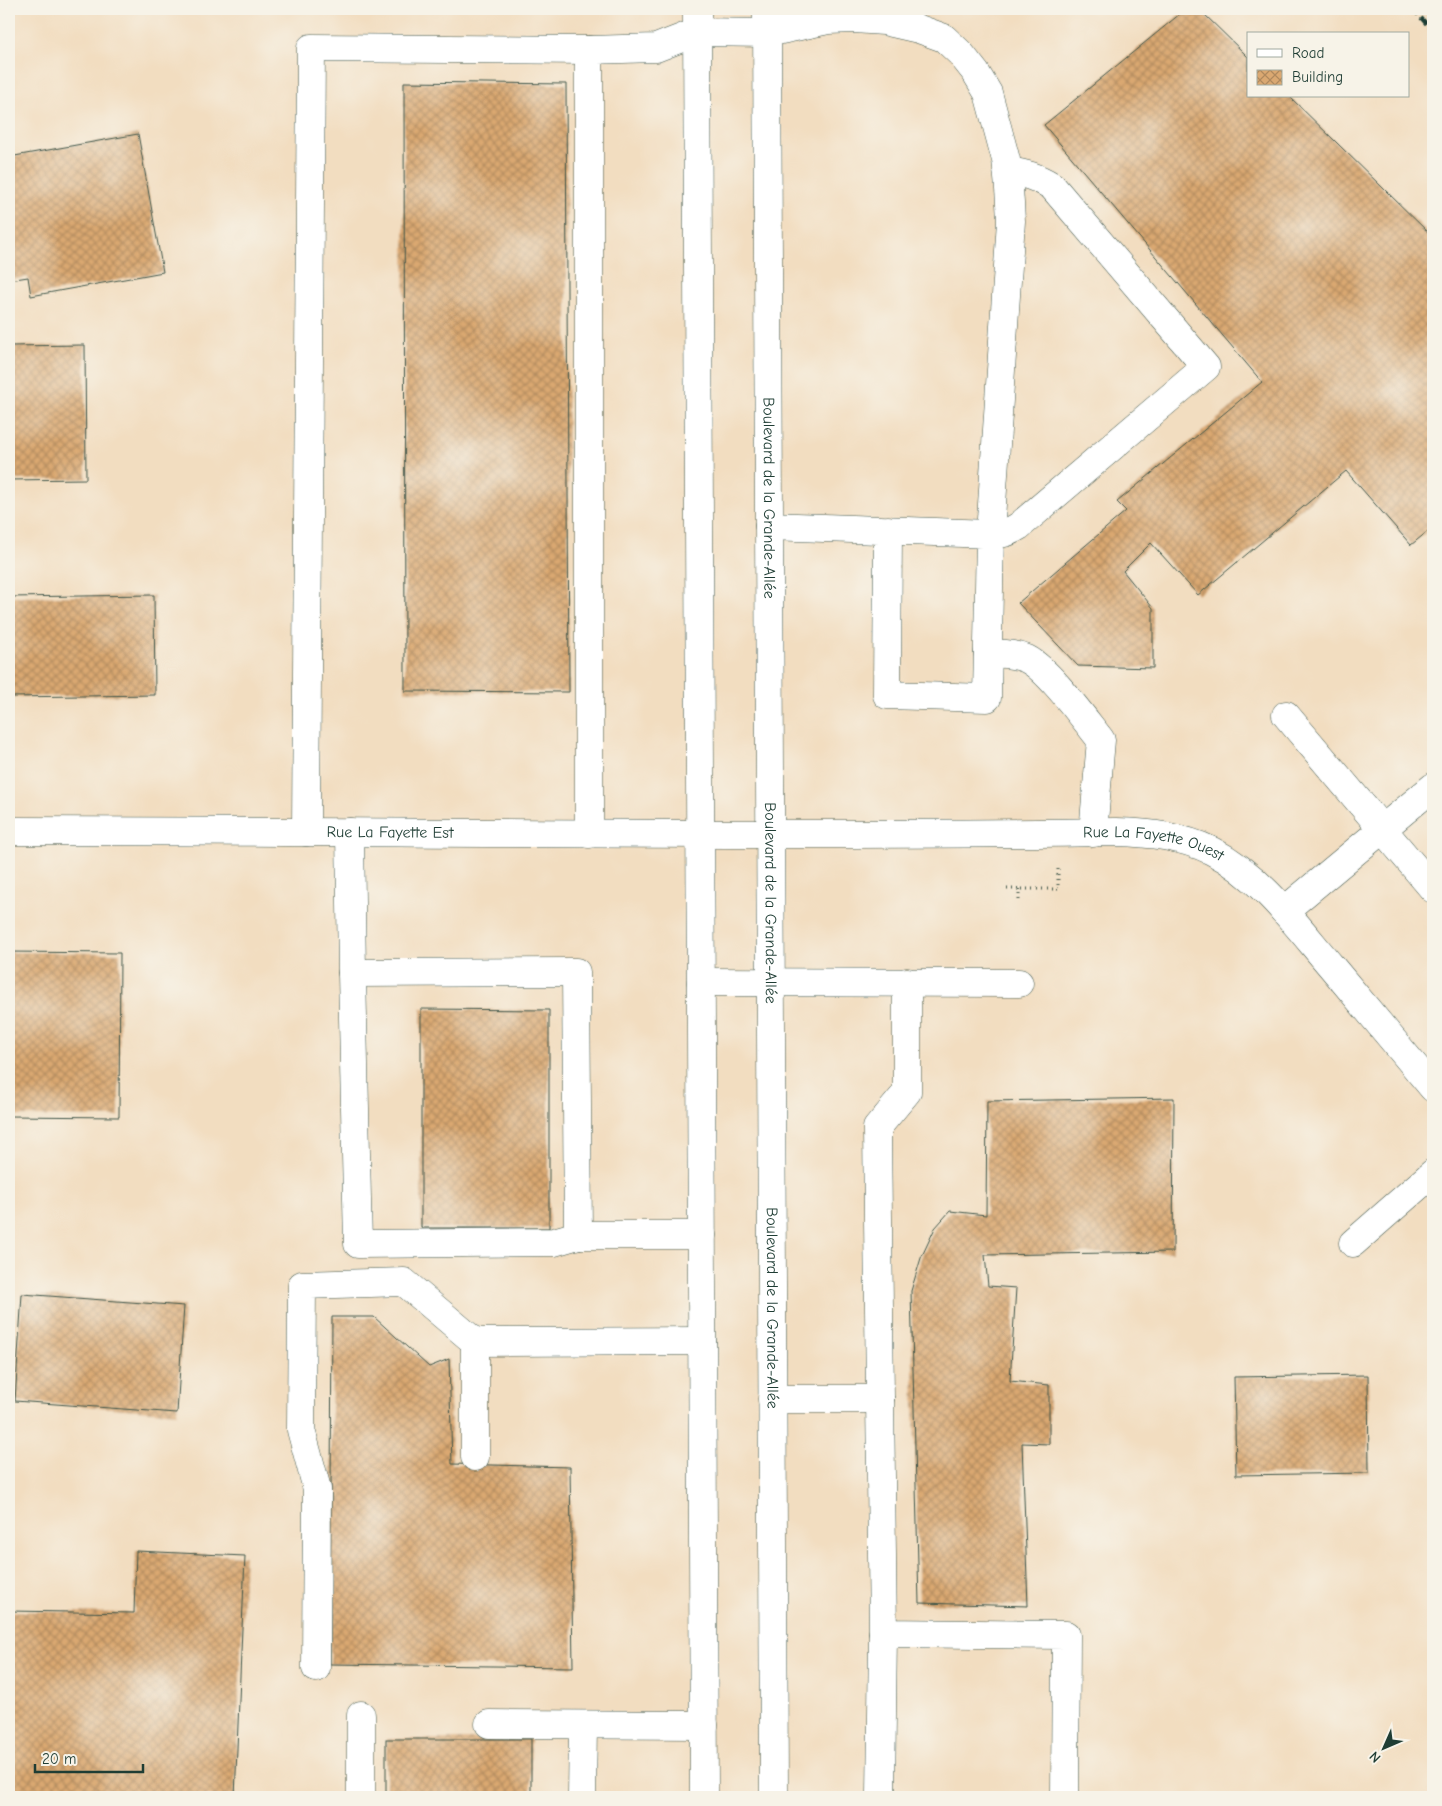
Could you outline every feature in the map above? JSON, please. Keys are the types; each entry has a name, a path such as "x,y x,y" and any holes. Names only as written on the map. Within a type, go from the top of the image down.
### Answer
{"street":[{"path":"306,832 311,48 589,50 656,48 697,20 828,20 884,15 944,38 961,54 976,73 988,93 1008,171 1010,193 1011,221 990,534 987,698 887,695 888,530"},
{"path":"697,20 704,1797"},
{"name":"Boulevard de la Grande-Allée","path":"767,21 774,1797"},
{"path":"589,50 589,834"},
{"path":"769,526 999,535 1007,533 1019,526 1206,367 1052,186 1040,178 1025,173 1008,171"},
{"path":"988,653 1014,654 1036,665 1066,697 1101,740 1093,833"},
{"path":"1286,715 1433,889"},
{"path":"1284,911 1433,787"},
{"name":"Rue La Fayette Est","path":"9,831 771,835"},
{"path":"350,832 358,1244 554,1242 578,1235 702,1234"},
{"name":"Rue La Fayette Ouest","path":"771,835 1143,833 1195,844 1233,864 1254,880 1284,911 1433,1088"},
{"path":"352,973 576,972 578,1235"},
{"path":"701,982 1019,983"},
{"path":"881,1797 883,1633 877,1128 907,1092 907,982"},
{"path":"1353,1243 1433,1173"},
{"path":"316,1668 317,1490 301,1430 302,1285 404,1282 475,1342 702,1342"},
{"path":"475,1342 475,1457"},
{"path":"772,1399 880,1400"},
{"path":"883,1633 1066,1635 1065,1797"},
{"path":"361,1715 361,1797"},
{"path":"489,1724 704,1725"},
{"path":"582,1797 583,1725"}],"path":[{"path":"1007,889 1058,889 1058,858"},
{"path":"1019,889 1019,900"}],"building":[{"path":"1186,9 1199,9 1247,56 1247,98 1291,98 1433,237 1433,527 1411,545 1346,471 1198,595 1151,543 1123,571 1153,608 1153,668 1078,666 1018,603 1126,511 1117,502 1262,382 1044,125"},
{"path":"404,82 566,84 569,692 405,691"},
{"path":"138,134 163,272 31,296 28,277 9,280 9,157"},
{"path":"85,345 86,479 9,480 9,346"},
{"path":"154,595 155,695 9,697 9,597"},
{"path":"9,952 120,953 119,1117 9,1116"},
{"path":"421,1009 549,1010 549,1228 421,1228"},
{"path":"1174,1098 1173,1252 985,1255 988,1286 1016,1288 1010,1381 1049,1385 1049,1444 1022,1443 1028,1606 919,1603 911,1291 921,1258 935,1228 950,1211 986,1215 987,1101"},
{"path":"22,1294 184,1306 177,1413 15,1401"},
{"path":"332,1317 374,1317 429,1367 449,1359 452,1464 570,1467 573,1667 330,1664"},
{"path":"1368,1375 1369,1473 1236,1475 1234,1377"},
{"path":"136,1551 245,1556 235,1797 9,1797 9,1611 134,1613"},
{"path":"386,1739 531,1739 531,1797 386,1797"}],"railway":[{"path":"1413,9 1433,31"}]}
